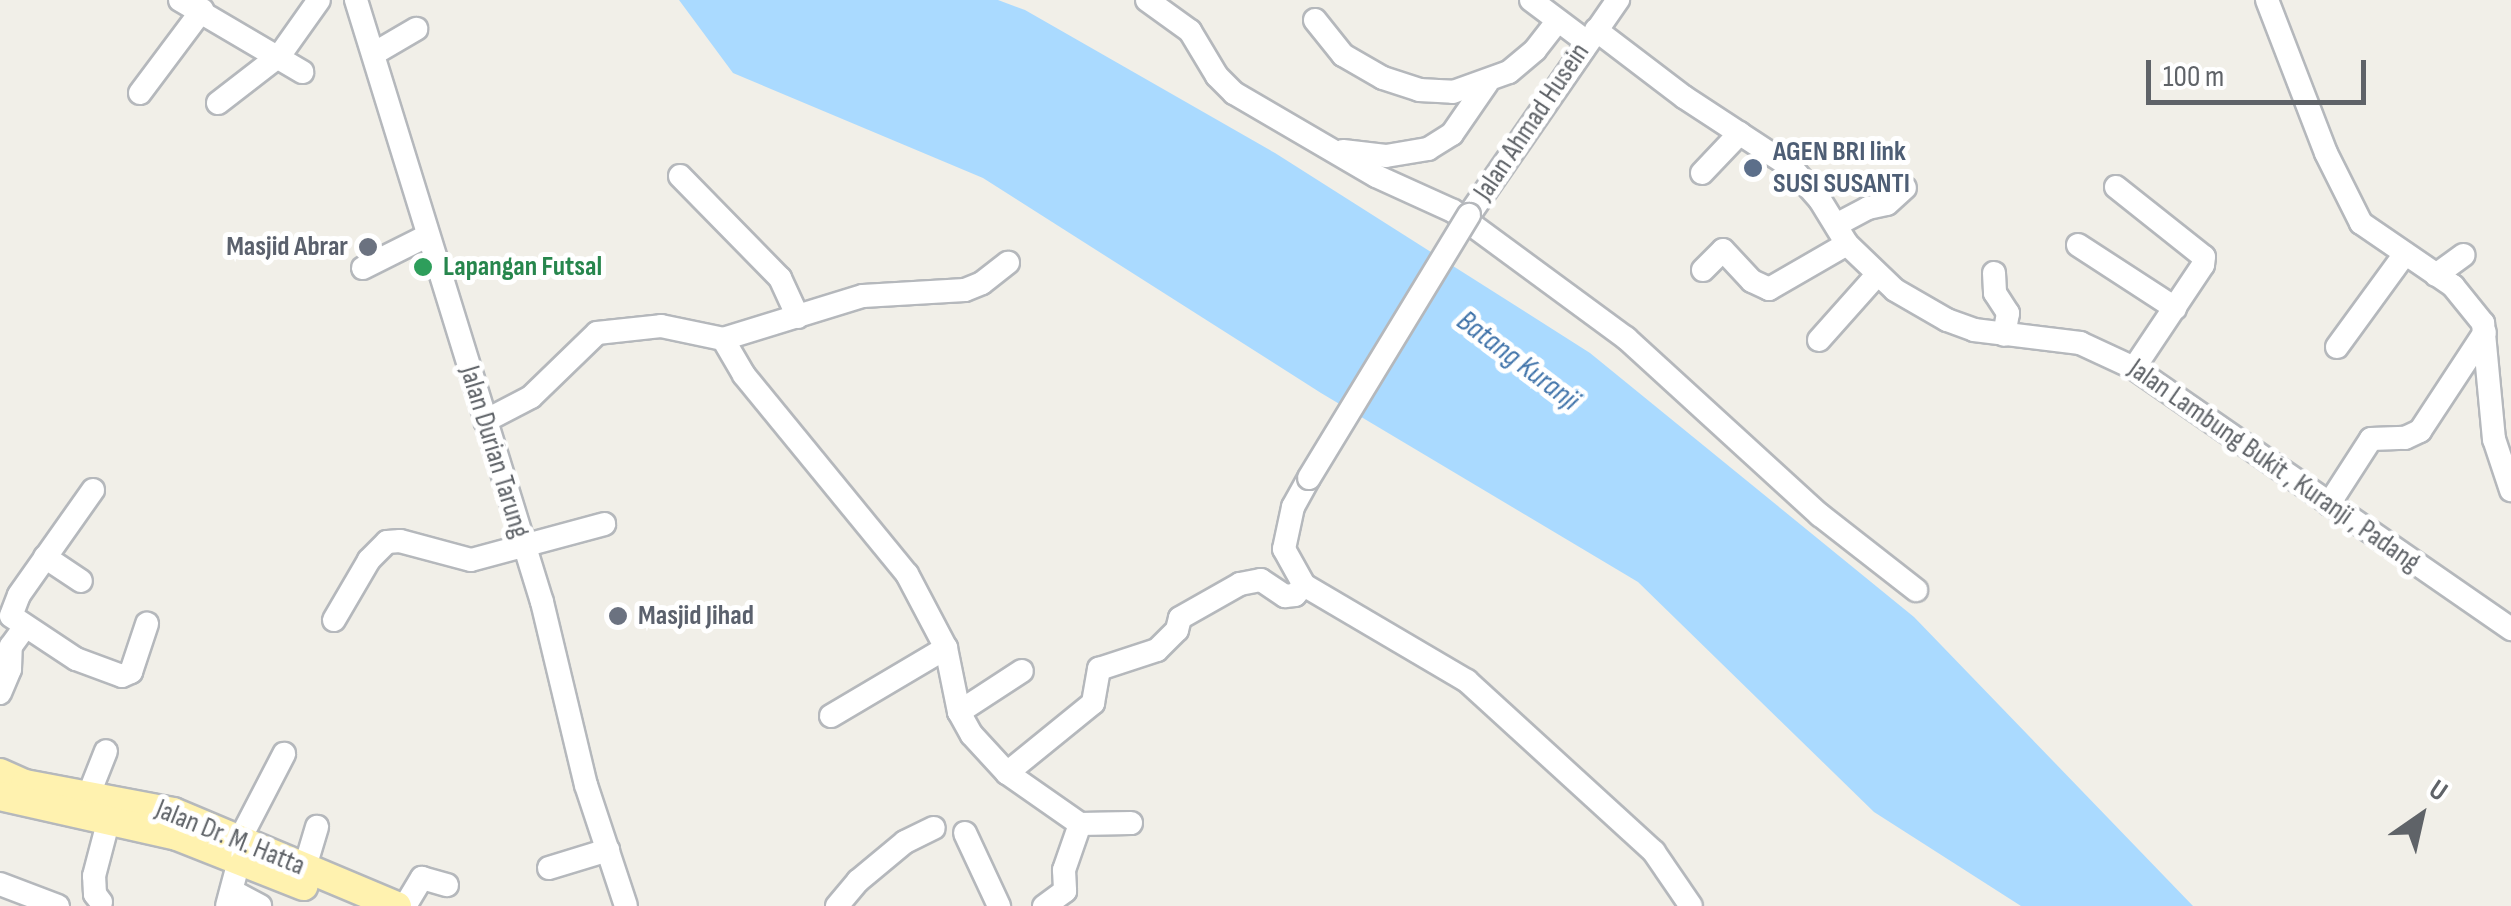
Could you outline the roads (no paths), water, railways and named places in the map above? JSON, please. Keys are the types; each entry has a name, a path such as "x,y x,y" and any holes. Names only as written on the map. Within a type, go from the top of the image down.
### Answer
{"main road":[{"name":"Jalan Dr. M. Hatta","path":"0,773 24,784 173,812 351,906"},
{"name":"Jalan Dr. M. Hatta","path":"0,796 306,867 398,906"}],"street":[{"path":"218,103 280,55 319,0"},
{"name":"Jalan Durian Tarung","path":"356,0 522,546 552,600 586,785 626,906"},
{"path":"1147,0 1190,31 1234,93 1391,184 1453,212 1549,279 1637,347 1820,514 1916,590"},
{"name":"Jalan Lambung Bukit , Kuranji , Padang","path":"1531,0 1791,167 1876,276 1947,320 2004,335 2080,344 2134,368 2511,629"},
{"name":"Jalan Ahmad Husein","path":"1304,586 1284,548 1293,506 1469,215 1618,0"},
{"path":"2267,0 2326,153 2361,223 2471,304 2486,332 2494,439 2511,490"},
{"path":"140,92 191,5 280,55 302,72"},
{"path":"1315,20 1343,55 1383,78 1436,92 1453,92 1487,83 1536,50 1558,20"},
{"path":"375,53 416,29"},
{"path":"1332,149 1386,156 1428,149 1452,134 1487,83"},
{"path":"1702,173 1740,134"},
{"path":"680,176 780,278 798,317"},
{"path":"2116,186 2202,253 2203,266 2134,368"},
{"path":"1703,270 1723,250 1752,281 1769,289 1841,235 1868,208 1887,204 1905,188"},
{"path":"363,268 427,236"},
{"path":"2078,245 2175,308"},
{"path":"2336,347 2404,255"},
{"path":"2436,275 2464,255"},
{"path":"485,420 531,397 596,334 661,326 722,340 863,296 965,290 1008,263"},
{"path":"1994,273 1995,293 2008,313 2004,335"},
{"path":"1820,340 1876,276"},
{"path":"2330,504 2364,445 2371,440 2405,438 2420,430 2486,332"},
{"path":"722,340 780,421 907,574 946,648 959,712 988,756 1080,824 1131,823"},
{"path":"2494,439 2511,418"},
{"path":"94,490 13,604 11,616 76,660 122,676 131,672 148,624"},
{"path":"334,620 369,560 386,542 400,541 472,560 604,524"},
{"path":"45,557 82,581"},
{"path":"1007,772 1093,703 1099,669 1156,650 1188,613 1240,584 1261,580 1285,596 1295,596 1304,586 1467,681 1654,852 1691,906"},
{"path":"0,693 10,669 11,646 24,628"},
{"path":"831,716 946,648"},
{"path":"959,712 1022,671"},
{"path":"89,794 106,751"},
{"path":"260,906 229,898 240,850 284,754"},
{"path":"100,902 95,894 94,876 109,819"},
{"path":"1044,906 1072,898 1064,870 1080,824"},
{"path":"306,867 317,826"},
{"path":"837,906 858,880 905,842 934,828"},
{"path":"966,833 999,906"},
{"path":"549,868 608,850"},
{"path":"405,906 422,878 448,885"},
{"path":"0,884 58,906"}],"water":[{"name":"Batang Kuranji","path":"679,0 998,0 1025,10 1275,153 1590,353 1914,617 2193,906 2021,906 1874,812 1638,582 1321,393 983,178 733,73"}],"place":[{"name":"AGEN BRI link SUSI SUSANTI","path":"1753,168"},
{"name":"Masjid Abrar","path":"368,247"},
{"name":"Lapangan Futsal","path":"423,267"},
{"name":"Masjid Jihad","path":"618,616"}]}
